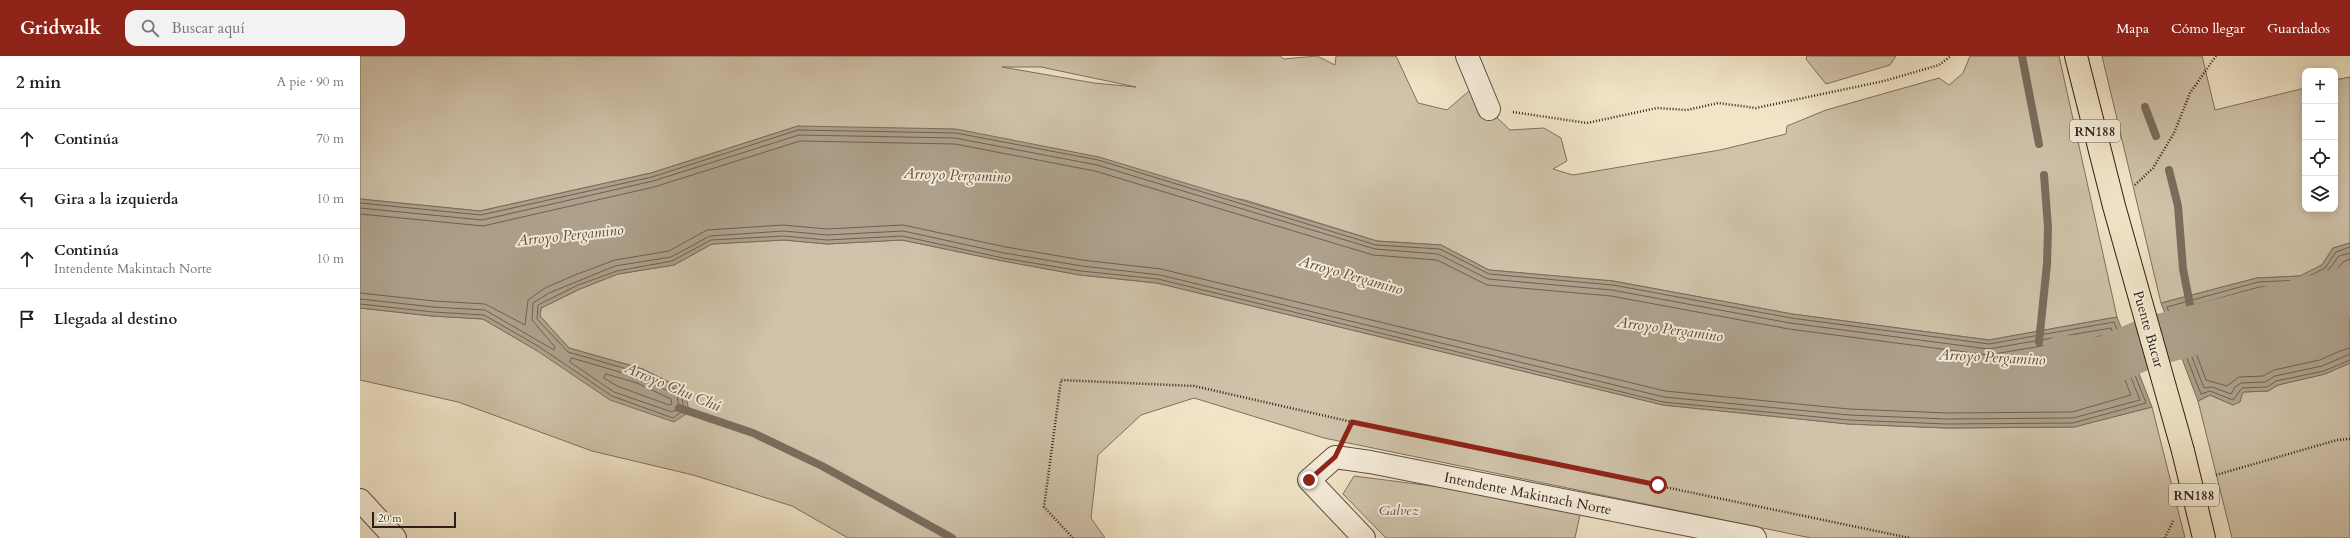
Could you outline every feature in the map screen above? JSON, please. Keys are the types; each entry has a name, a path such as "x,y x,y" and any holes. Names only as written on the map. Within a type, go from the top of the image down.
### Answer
{"highway":[{"name":"RN188","path":"2076,56 2114,206"},
{"name":"Puente Bucar","path":"2114,206 2183,451 2204,538"}],"street":[{"path":"1467,56 1489,109"},
{"path":"1335,457 1309,480 1364,538"},
{"name":"Intendente Makintach Norte","path":"1335,457 1370,462 1755,538"},
{"path":"360,500 395,538"}],"path":[{"path":"1489,109 1587,123 1657,108 1687,110 1718,103 1756,108 1884,81 1940,66 1951,56"},
{"path":"2114,206 2153,168 2174,133 2190,93 2216,56"},
{"path":"1073,538 1044,507 1061,380 1194,386 1352,422 1910,538"},
{"path":"1335,457 1352,422"},
{"path":"2213,469 2216,476 2336,440 2350,439"},
{"path":"2165,538 2173,524 2172,516"}],"green space":[{"path":"360,56 1280,56 1284,59 1317,56 1335,65 1336,56 1396,56 1418,103 1447,110 1469,91 1510,130 1544,128 1561,138 1567,161 1553,169 1573,175 1720,150 1786,134 1787,126 1826,110 1939,78 1949,85 1963,73 1970,56 2059,56 2117,317 1989,340 1792,314 1613,281 1489,270 1441,245 1377,241 1245,200 798,126 651,173 480,211 360,199","holes":["1002,67 1041,67 1136,87 1094,83"]},
{"path":"1807,56 1896,56 1890,65 1826,84 1806,59"},
{"path":"2102,56 2202,56 2215,110 2302,89 2302,212 2338,212 2338,79 2350,77 2350,243 2333,248 2322,265 2300,276 2257,278 2161,303"},
{"path":"784,240 827,244 902,240 1080,275 1157,283 1663,405 1848,424 1947,428 2074,427 2152,407 2185,538 1811,538 1324,438 1194,398 1141,415 1098,455 1091,518 1105,538 848,538 792,506 693,475 592,451 458,402 360,380 360,308 432,316 483,319 536,350 643,369 569,348 540,316 541,308 580,289 618,274 674,265 712,244"},
{"path":"2350,363 2350,538 2232,538 2198,401 2210,395 2233,405 2243,392 2268,391 2278,385 2325,374"},
{"name":"Galvez","path":"1354,476 1582,505 1575,538 1386,538 1343,494"}],"water":[{"path":"798,126 956,129 1099,157 1377,241 1441,245 1489,270 1613,281 1792,314 1989,340 2117,317 2152,407 2074,427 1947,428 1848,424 1663,405 1157,283 1080,275 902,240 827,244 784,240 712,244 674,265 618,274 580,289 541,308 540,316 569,348 643,369 685,390 689,412 674,422 610,400 536,350 483,319 432,316 360,308 360,199 480,211 651,173"},
{"path":"2350,243 2350,363 2325,374 2278,385 2268,391 2243,392 2240,402 2233,405 2210,395 2198,401 2161,303 2257,278 2300,276 2322,265 2333,248"}],"waterway":[{"path":"2022,56 2039,144"},
{"path":"2145,107 2156,136"},
{"path":"2169,170 2178,206 2183,269 2190,305"},
{"path":"2039,342 2047,264 2048,227 2044,175"},
{"name":"Arroyo Pergamino","path":"2064,360 2104,362 2152,341 2350,291"},
{"name":"Arroyo Chu Chú","path":"679,408 753,433 822,466 952,538"}],"route":[{"path":"1309,480 1335,457 1352,422 1658,485"}]}
